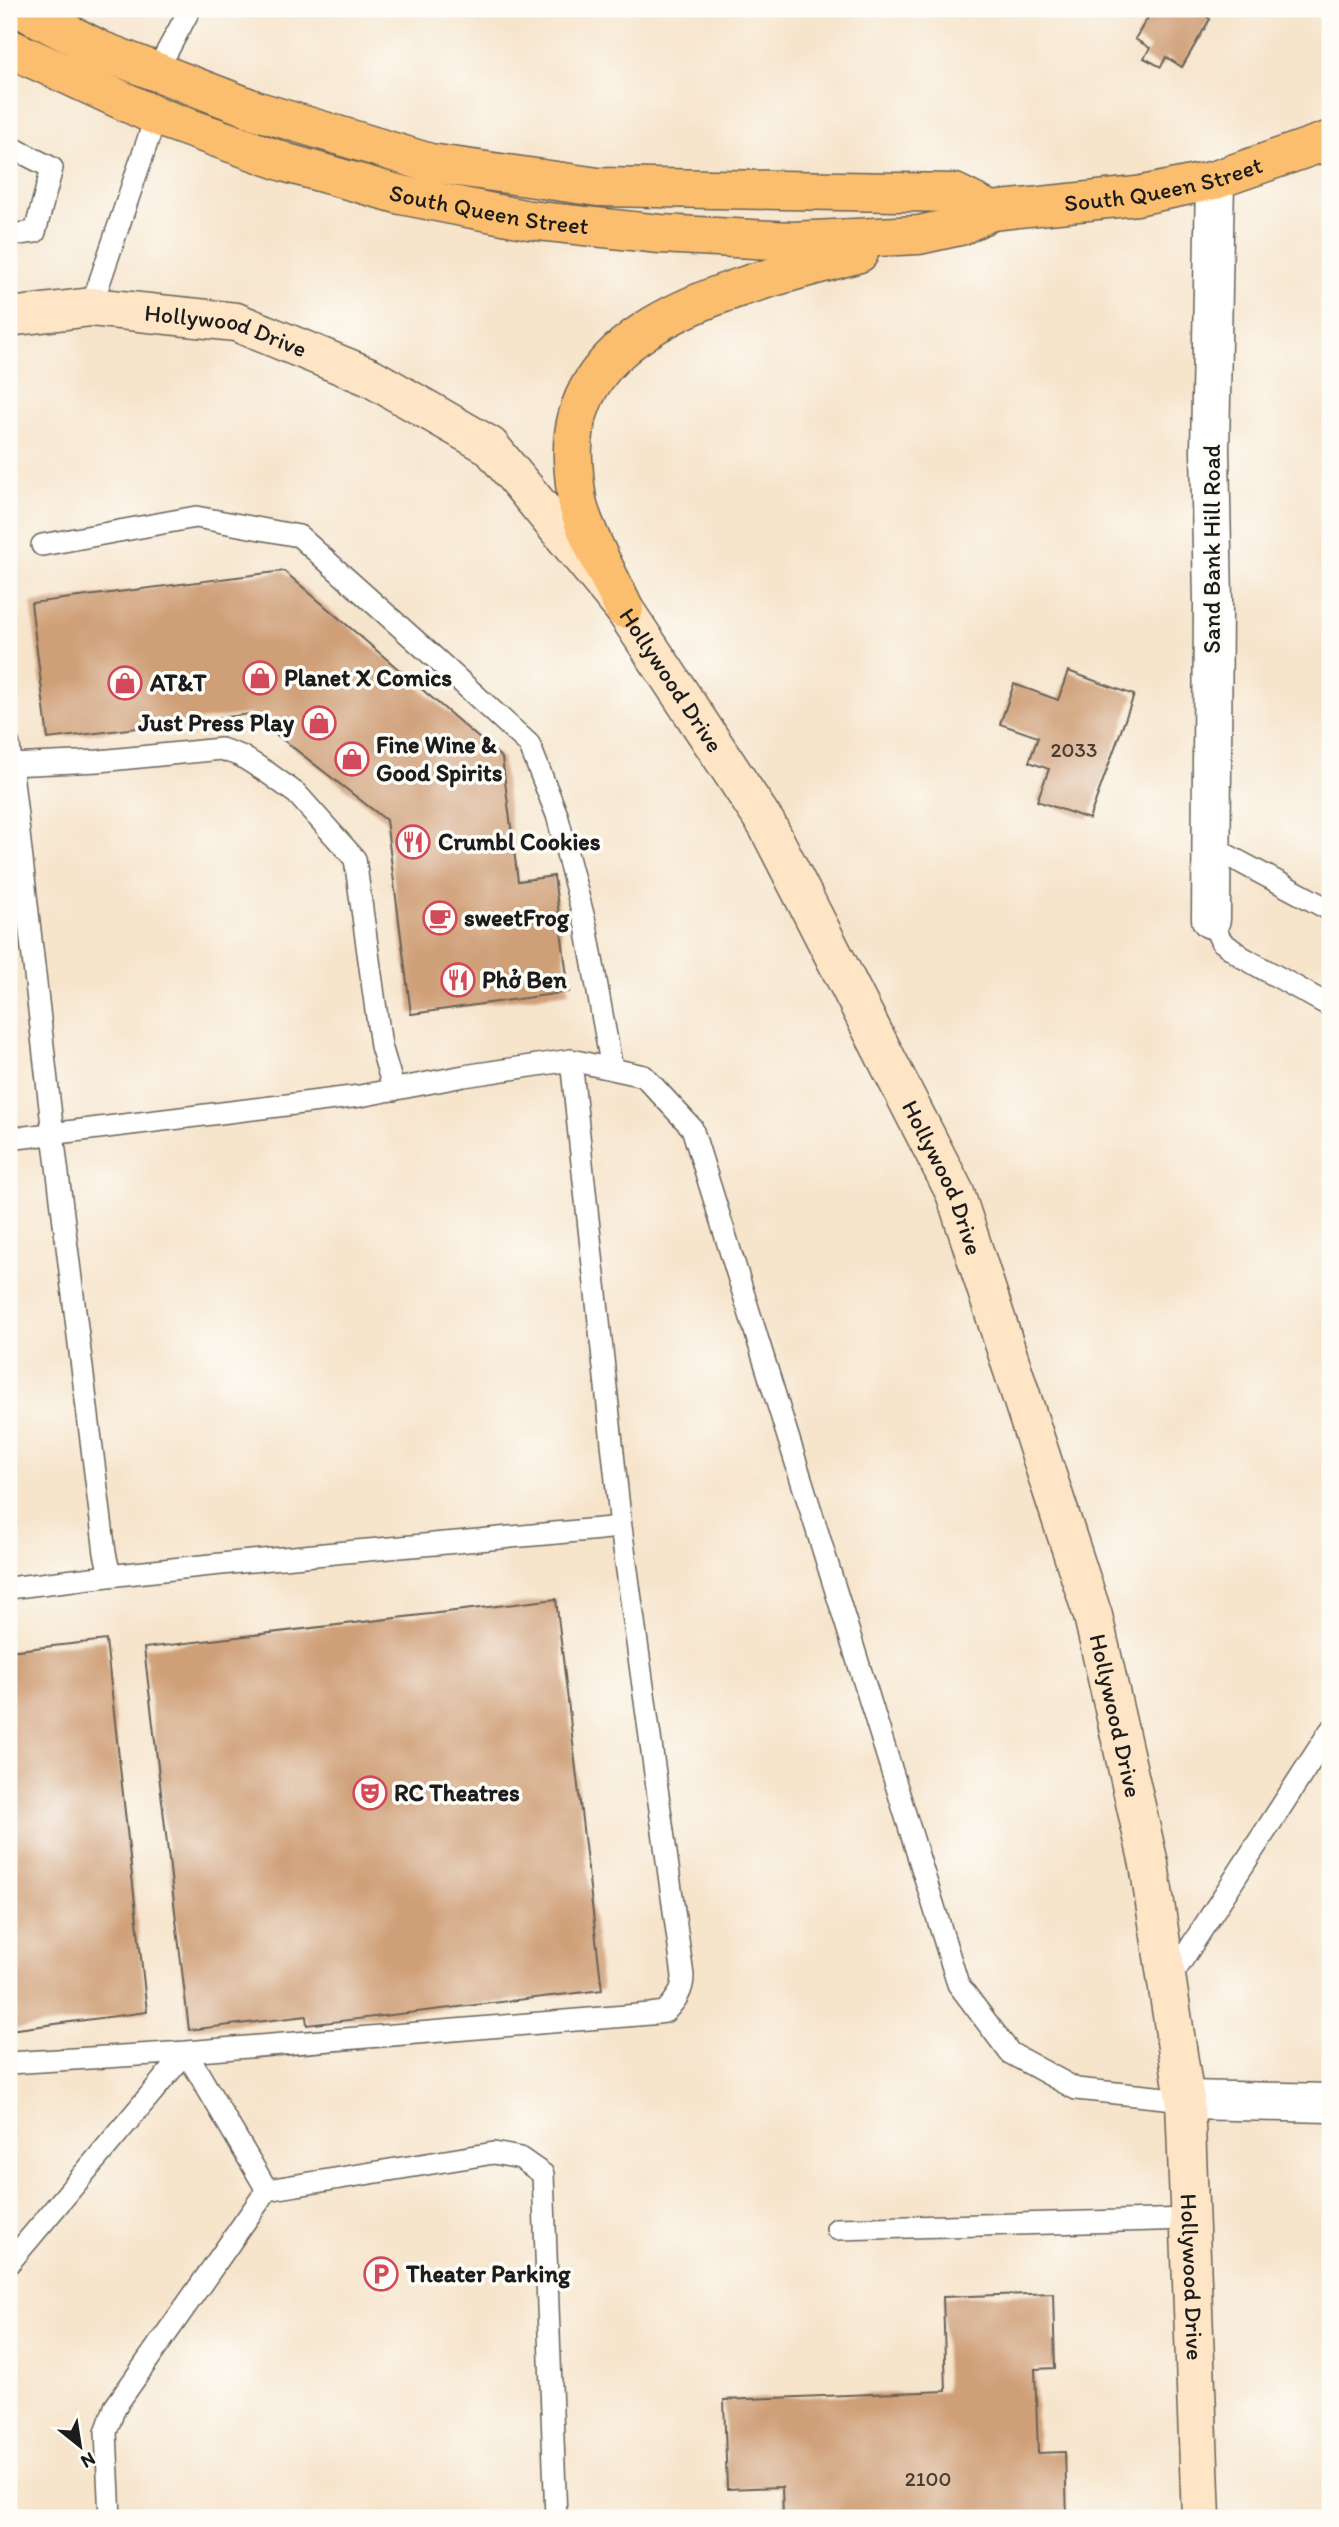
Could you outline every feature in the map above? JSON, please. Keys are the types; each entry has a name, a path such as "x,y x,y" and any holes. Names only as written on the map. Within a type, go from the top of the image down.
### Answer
{"main road":[{"name":"South Queen Street","path":"21,9 100,50 258,111 430,163 598,187 955,193 992,211"},
{"name":"South Queen Street","path":"9,48 156,116 286,163 401,195 529,220 660,234 792,241 919,234 960,226 992,211 1137,196 1215,180 1330,140"},
{"path":"624,609 580,511 574,474 572,447 580,404 604,366 621,347 678,312 721,294 919,234"},
{"name":"Hollywood Drive","path":"9,317 91,307 236,322 370,377 490,446 624,609 767,825 955,1193 1093,1616 1149,1864 1185,2100 1202,2518"}],"street":[{"name":"Sand Bank Hill Road","path":"1212,919 1213,601 1210,450 1215,180"},
{"path":"1185,2100 1330,2103"}],"lane":[{"path":"156,72 190,9"},
{"path":"91,307 156,116"},
{"path":"9,146 52,168 35,232 9,235"},
{"path":"42,545 196,517 299,536 436,658 529,744 557,815 586,926 612,1069"},
{"path":"110,1575 53,1134 10,759 99,761 221,749 242,756 296,794 355,859 381,1046 394,1090"},
{"path":"1212,847 1330,910"},
{"path":"1212,919 1221,941 1242,957 1330,1006"},
{"path":"9,2063 186,2052 650,2014 665,2012 683,1988 621,1527 571,1060"},
{"path":"9,1139 360,1096 571,1060 644,1076 692,1128 958,1984 1010,2053 1076,2089 1185,2100"},
{"path":"9,1588 110,1575 621,1527"},
{"path":"1168,1982 1330,1731"},
{"path":"186,2052 267,2190"},
{"path":"10,2258 186,2052"},
{"path":"110,2518 106,2432 115,2407 267,2190 494,2152 520,2158 543,2174 556,2518"},
{"path":"837,2229 1190,2219"}],"building":[{"path":"1153,9 1194,9 1210,19 1182,67 1166,57 1161,67 1144,58 1150,48 1135,39"},
{"path":"284,571 502,758 518,881 554,876 569,992 411,1014 386,820 250,714 48,739 31,603"},
{"path":"1068,671 1134,695 1089,819 1037,801 1049,769 1029,762 1038,737 1000,724 1014,684 1058,700"},
{"name":"RC Theatres","path":"556,1599 602,1990 307,2025 306,2016 189,2030 144,1648"},
{"path":"106,1640 147,2012 9,2030 9,1651"},
{"path":"1053,2293 1055,2368 1035,2369 1038,2453 1065,2452 1067,2518 783,2518 782,2487 727,2489 724,2400 946,2391 943,2297"}],"place":[{"name":"Planet X Comics","path":"260,678"},
{"name":"AT&T","path":"125,683"},
{"name":"Just Press Play","path":"319,723"},
{"name":"Fine Wine & Good Spirits","path":"352,759"},
{"name":"Crumbl Cookies","path":"413,842"},
{"name":"sweetFrog","path":"440,918"},
{"name":"Phở Ben","path":"458,980"},
{"name":"RC Theatres","path":"370,1793"},
{"name":"Theater Parking","path":"381,2274"}]}
